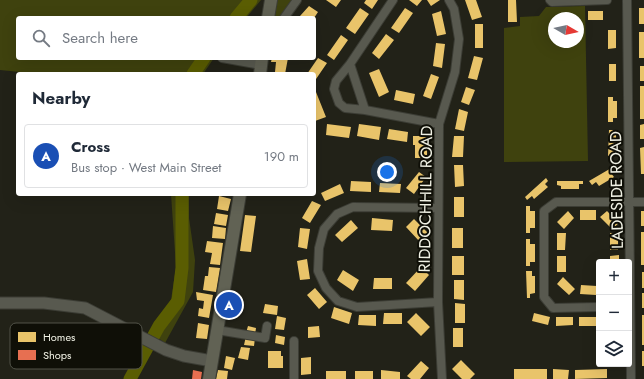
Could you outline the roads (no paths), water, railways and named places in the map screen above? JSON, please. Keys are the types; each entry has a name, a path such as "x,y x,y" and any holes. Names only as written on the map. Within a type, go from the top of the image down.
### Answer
{"main road":[{"path":"268,16 271,0"},
{"path":"209,379 240,196"},
{"path":"0,303 44,304 85,308 114,323"},
{"path":"142,338 166,350 184,356 212,361"}],"street":[{"path":"285,16 297,0"},
{"path":"393,0 350,64 336,82 334,89 339,103 345,108 365,110 439,124"},
{"name":"RIDDOCHHILL ROAD","path":"442,379 438,302 439,124 455,72 459,39 454,9 449,0"},
{"path":"550,0 552,2 607,0"},
{"name":"LADESIDE ROAD","path":"628,0 630,295"},
{"path":"232,60 261,66"},
{"path":"350,64 365,110"},
{"path":"596,307 553,308 544,297 544,211 556,202 644,202"},
{"path":"438,208 353,207 338,214 324,229 320,248 318,271 326,288 338,301 357,307 438,302"},
{"path":"217,330 265,338 267,326"},
{"name":"LADESIDE ROAD","path":"630,331 631,379"},
{"path":"294,341 294,379"}],"waterway":[{"path":"238,16 251,0"},
{"path":"194,72 203,60"},
{"path":"142,357 159,326 178,301 182,268 182,196"},
{"path":"130,379 135,369"}],"place":[{"name":"Cross","path":"229,305"}]}
